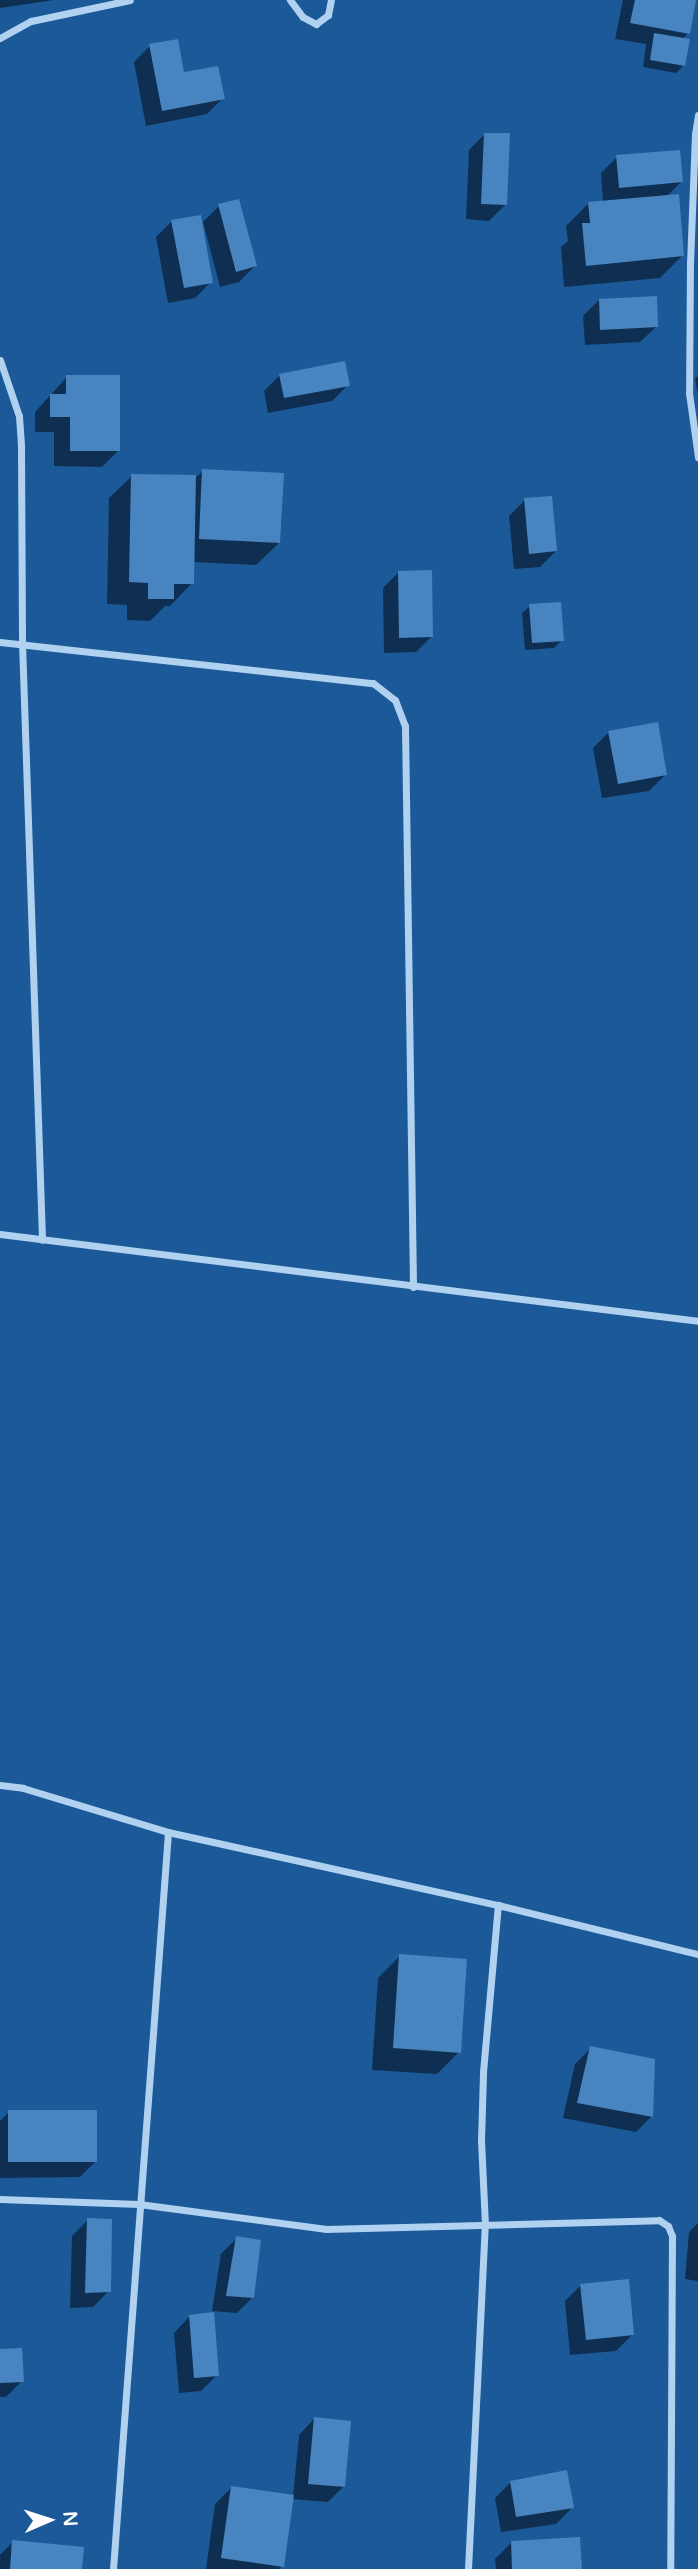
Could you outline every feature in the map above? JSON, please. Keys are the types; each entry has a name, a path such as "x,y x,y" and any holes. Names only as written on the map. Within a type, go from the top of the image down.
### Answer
{"street":[{"path":"0,38 31,21 130,0"},
{"path":"290,0 303,17 316,24 328,15 331,0"},
{"path":"698,115 694,146 689,380 698,457"},
{"path":"0,360 19,416 22,642 42,1240"},
{"path":"0,642 22,642 373,683 395,701 405,726 413,1287"},
{"path":"0,1234 698,1321"},
{"path":"0,1785 23,1788 168,1832 498,1905 698,1955"},
{"path":"113,2569 168,1832"},
{"path":"468,2569 485,2225 481,2141 483,2072 498,1905"},
{"path":"0,2199 139,2204 326,2229 659,2220 668,2225 672,2236 670,2569"}],"building":[{"path":"635,0 696,0 690,34 630,23"},
{"path":"654,33 690,39 685,66 650,60"},
{"path":"178,39 184,72 218,66 225,99 162,111 149,44"},
{"path":"484,133 510,133 507,205 481,204"},
{"path":"680,150 683,182 619,188 616,155"},
{"path":"679,194 684,256 586,266 582,223 590,223 588,202"},
{"path":"239,199 257,266 236,272 218,204"},
{"path":"201,215 213,283 184,288 171,220"},
{"path":"657,296 658,327 600,330 599,299"},
{"path":"345,361 350,386 284,398 279,374"},
{"path":"66,375 120,375 120,451 70,451 70,417 50,417 50,394 66,394"},
{"path":"202,469 284,473 280,543 199,539"},
{"path":"131,474 196,475 194,584 174,584 174,599 148,599 148,583 129,582"},
{"path":"552,496 557,551 529,554 524,498"},
{"path":"432,570 433,637 399,638 398,571"},
{"path":"561,602 564,641 532,643 529,604"},
{"path":"658,722 667,775 618,784 608,731"},
{"path":"399,1954 467,1959 461,2053 393,2048"},
{"path":"590,2046 655,2059 653,2117 577,2103"},
{"path":"8,2110 97,2110 97,2162 8,2162"},
{"path":"87,2218 112,2219 111,2292 85,2293"},
{"path":"236,2236 261,2240 254,2298 226,2296"},
{"path":"629,2279 634,2335 586,2340 580,2284"},
{"path":"214,2312 219,2376 194,2378 189,2315"},
{"path":"22,2348 24,2382 0,2383 0,2349"},
{"path":"314,2417 351,2421 345,2487 308,2484"},
{"path":"567,2470 574,2508 516,2517 510,2481"},
{"path":"231,2486 294,2495 284,2567 221,2558"},
{"path":"580,2537 582,2569 512,2569 511,2541"},
{"path":"12,2540 84,2547 82,2569 10,2569"}]}
